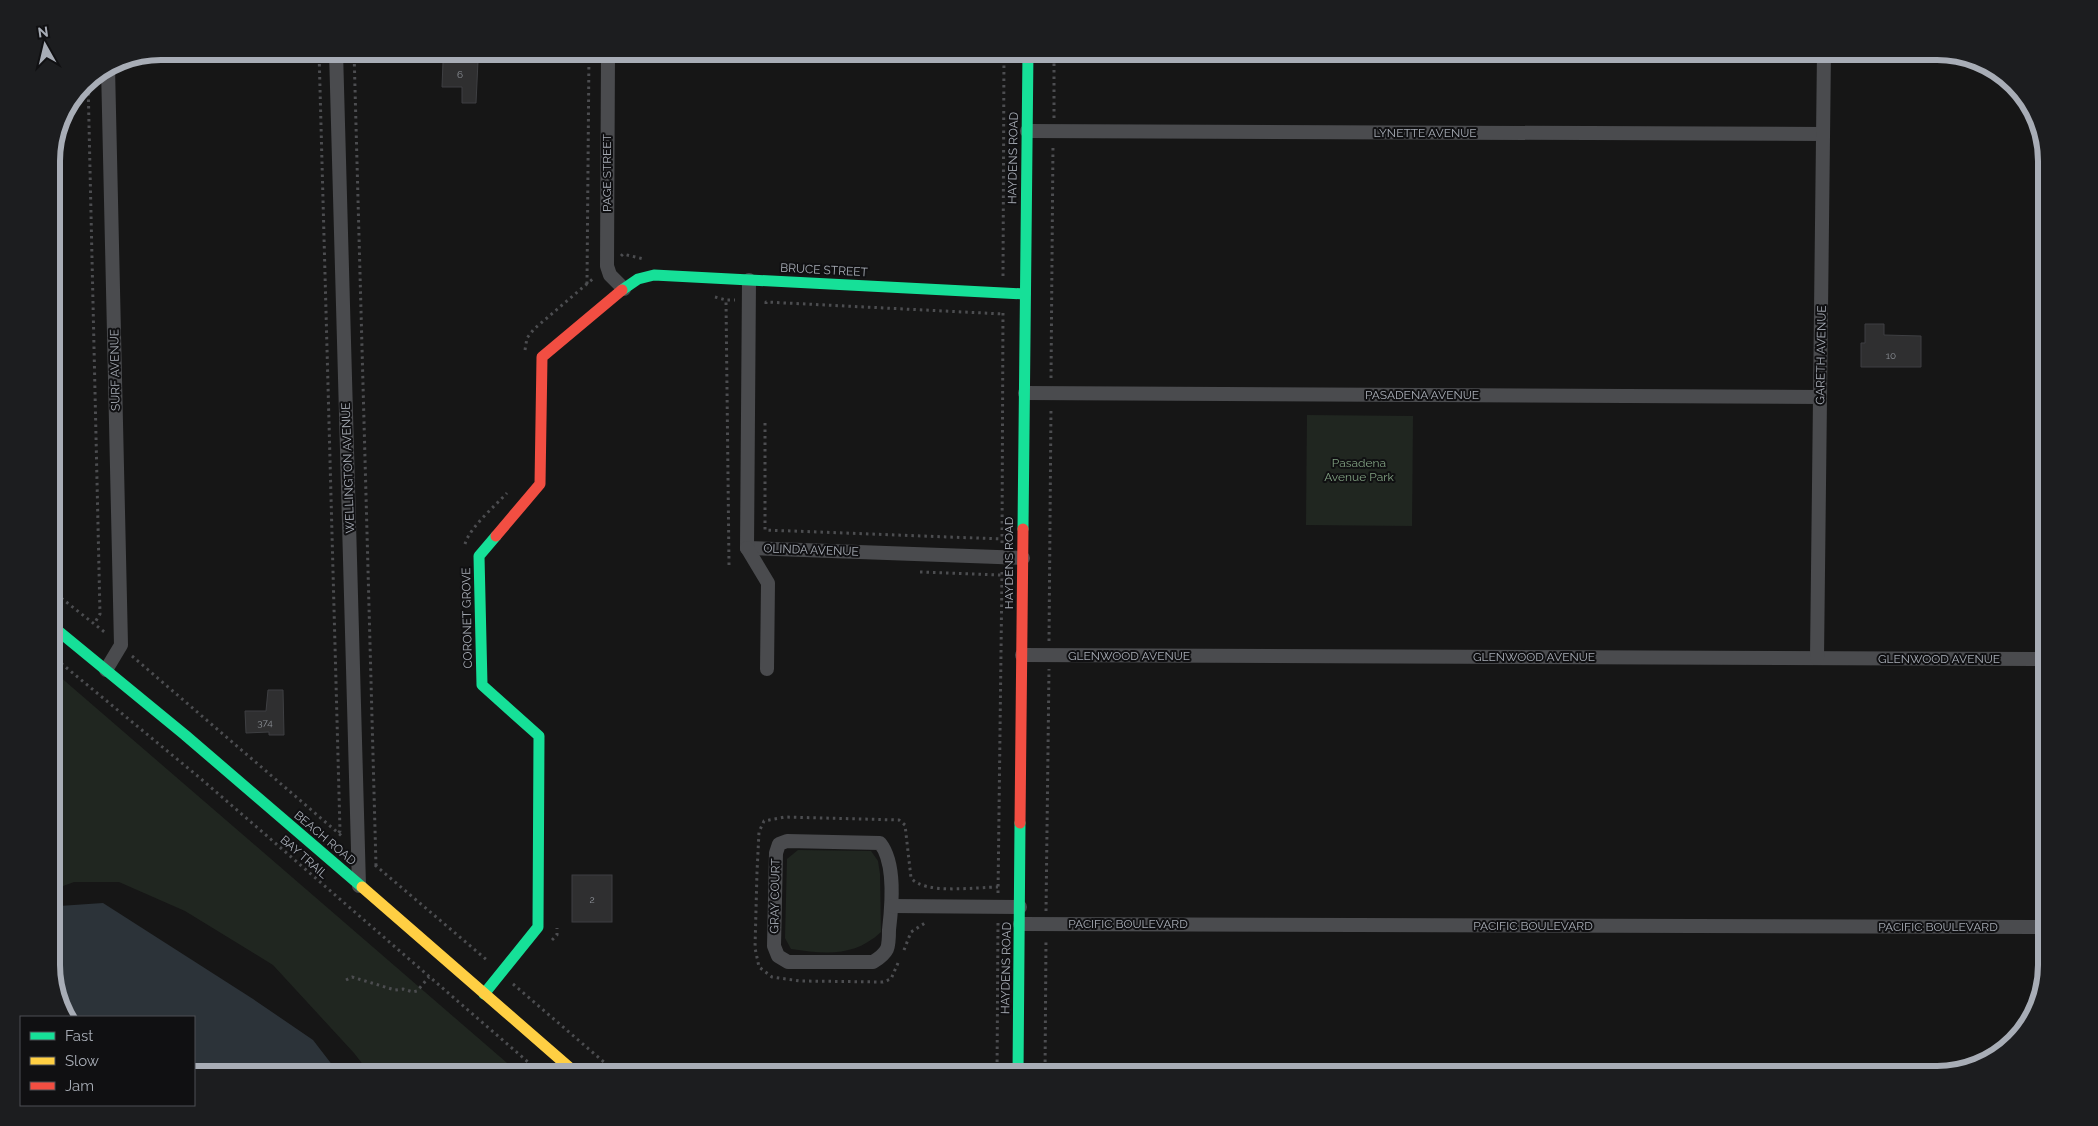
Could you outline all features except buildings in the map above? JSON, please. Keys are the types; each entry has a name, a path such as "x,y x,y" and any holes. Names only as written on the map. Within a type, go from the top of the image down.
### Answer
{"street":[{"name":"WELLINGTON AVENUE","path":"336,60 359,886"},
{"name":"PAGE STREET","path":"607,266 608,60"},
{"name":"HAYDENS ROAD","path":"1018,1066 1028,60"},
{"name":"GARETH AVENUE","path":"1817,658 1824,60"},
{"name":"SURF AVENUE","path":"108,74 120,645"},
{"name":"LYNETTE AVENUE","path":"1027,132 1823,134"},
{"path":"607,266 610,274 624,289"},
{"name":"BRUCE STREET","path":"624,289 638,279 654,275 1025,294"},
{"name":"OLINDA AVENUE","path":"748,280 747,548 1023,558"},
{"name":"CORONET GROVE","path":"484,994 538,927 540,736 482,685 479,556 540,484 542,357 624,289"},
{"name":"PASADENA AVENUE","path":"1024,393 1820,397"},
{"path":"747,548 768,583 767,669"},
{"name":"BEACH ROAD","path":"60,632 568,1066"},
{"path":"106,670 120,645"},
{"name":"GLENWOOD AVENUE","path":"1022,656 2038,659"},
{"name":"GRAY COURT","path":"787,841 880,843 885,849 890,862 892,906 887,949 873,962 788,962 778,956 774,946 776,853 779,844 787,841"},
{"path":"892,906 1020,908"},
{"name":"PACIFIC BOULEVARD","path":"1020,924 2038,927"}],"path":[{"path":"319,60 339,811 338,833"},
{"path":"354,60 376,866"},
{"path":"588,284 590,60"},
{"path":"1044,1066 1054,60"},
{"path":"88,90 100,614 94,624"},
{"path":"524,353 527,338 534,329 623,254 653,259"},
{"path":"708,294 715,298 726,300 1003,314"},
{"path":"726,300 729,565"},
{"path":"766,302 766,312"},
{"path":"765,421 764,530 1002,540"},
{"path":"464,547 470,533 510,489"},
{"path":"60,596 120,645 608,1066"},
{"name":"BAY TRAIL","path":"60,662 200,778 533,1066"},
{"path":"898,962 891,979 883,982 791,980 772,977 759,968 755,948 757,872 759,832 764,821 785,817 898,820 905,825 911,878 914,882 937,888 998,887"},
{"path":"902,953 911,932 924,923 933,923"},
{"path":"988,923 998,924"},
{"path":"551,942 557,935 557,925"},
{"path":"488,961 493,955"},
{"path":"346,980 352,978 395,990 403,989 414,992 429,977"},
{"path":"514,985 520,978"}],"green space":[{"name":"Pasadena Avenue Park","path":"1307,415 1413,416 1412,526 1306,525"},
{"path":"60,677 511,1066 364,1066 273,965 185,911 119,882 74,882 60,887"},
{"path":"798,850 871,851 878,861 880,874 881,932 871,940 850,950 816,952 791,949 785,938 787,859"}],"shaded area":[{"path":"103,903 253,999 313,1040 333,1066 195,1066 195,1016 74,1016 65,998 60,972 60,906"}],"traffic: fast":[{"path":"1023,529 1028,60"},
{"path":"622,290 638,279 654,275 1025,294"},
{"path":"484,994 538,927 539,736 482,685 479,556 496,536"},
{"path":"60,632 185,735 362,887"},
{"path":"1018,1066 1020,823"}],"traffic: slow":[{"path":"362,887 568,1066"}],"traffic: jam":[{"path":"496,536 540,484 542,357 622,290"},
{"path":"1020,823 1023,529"}]}
